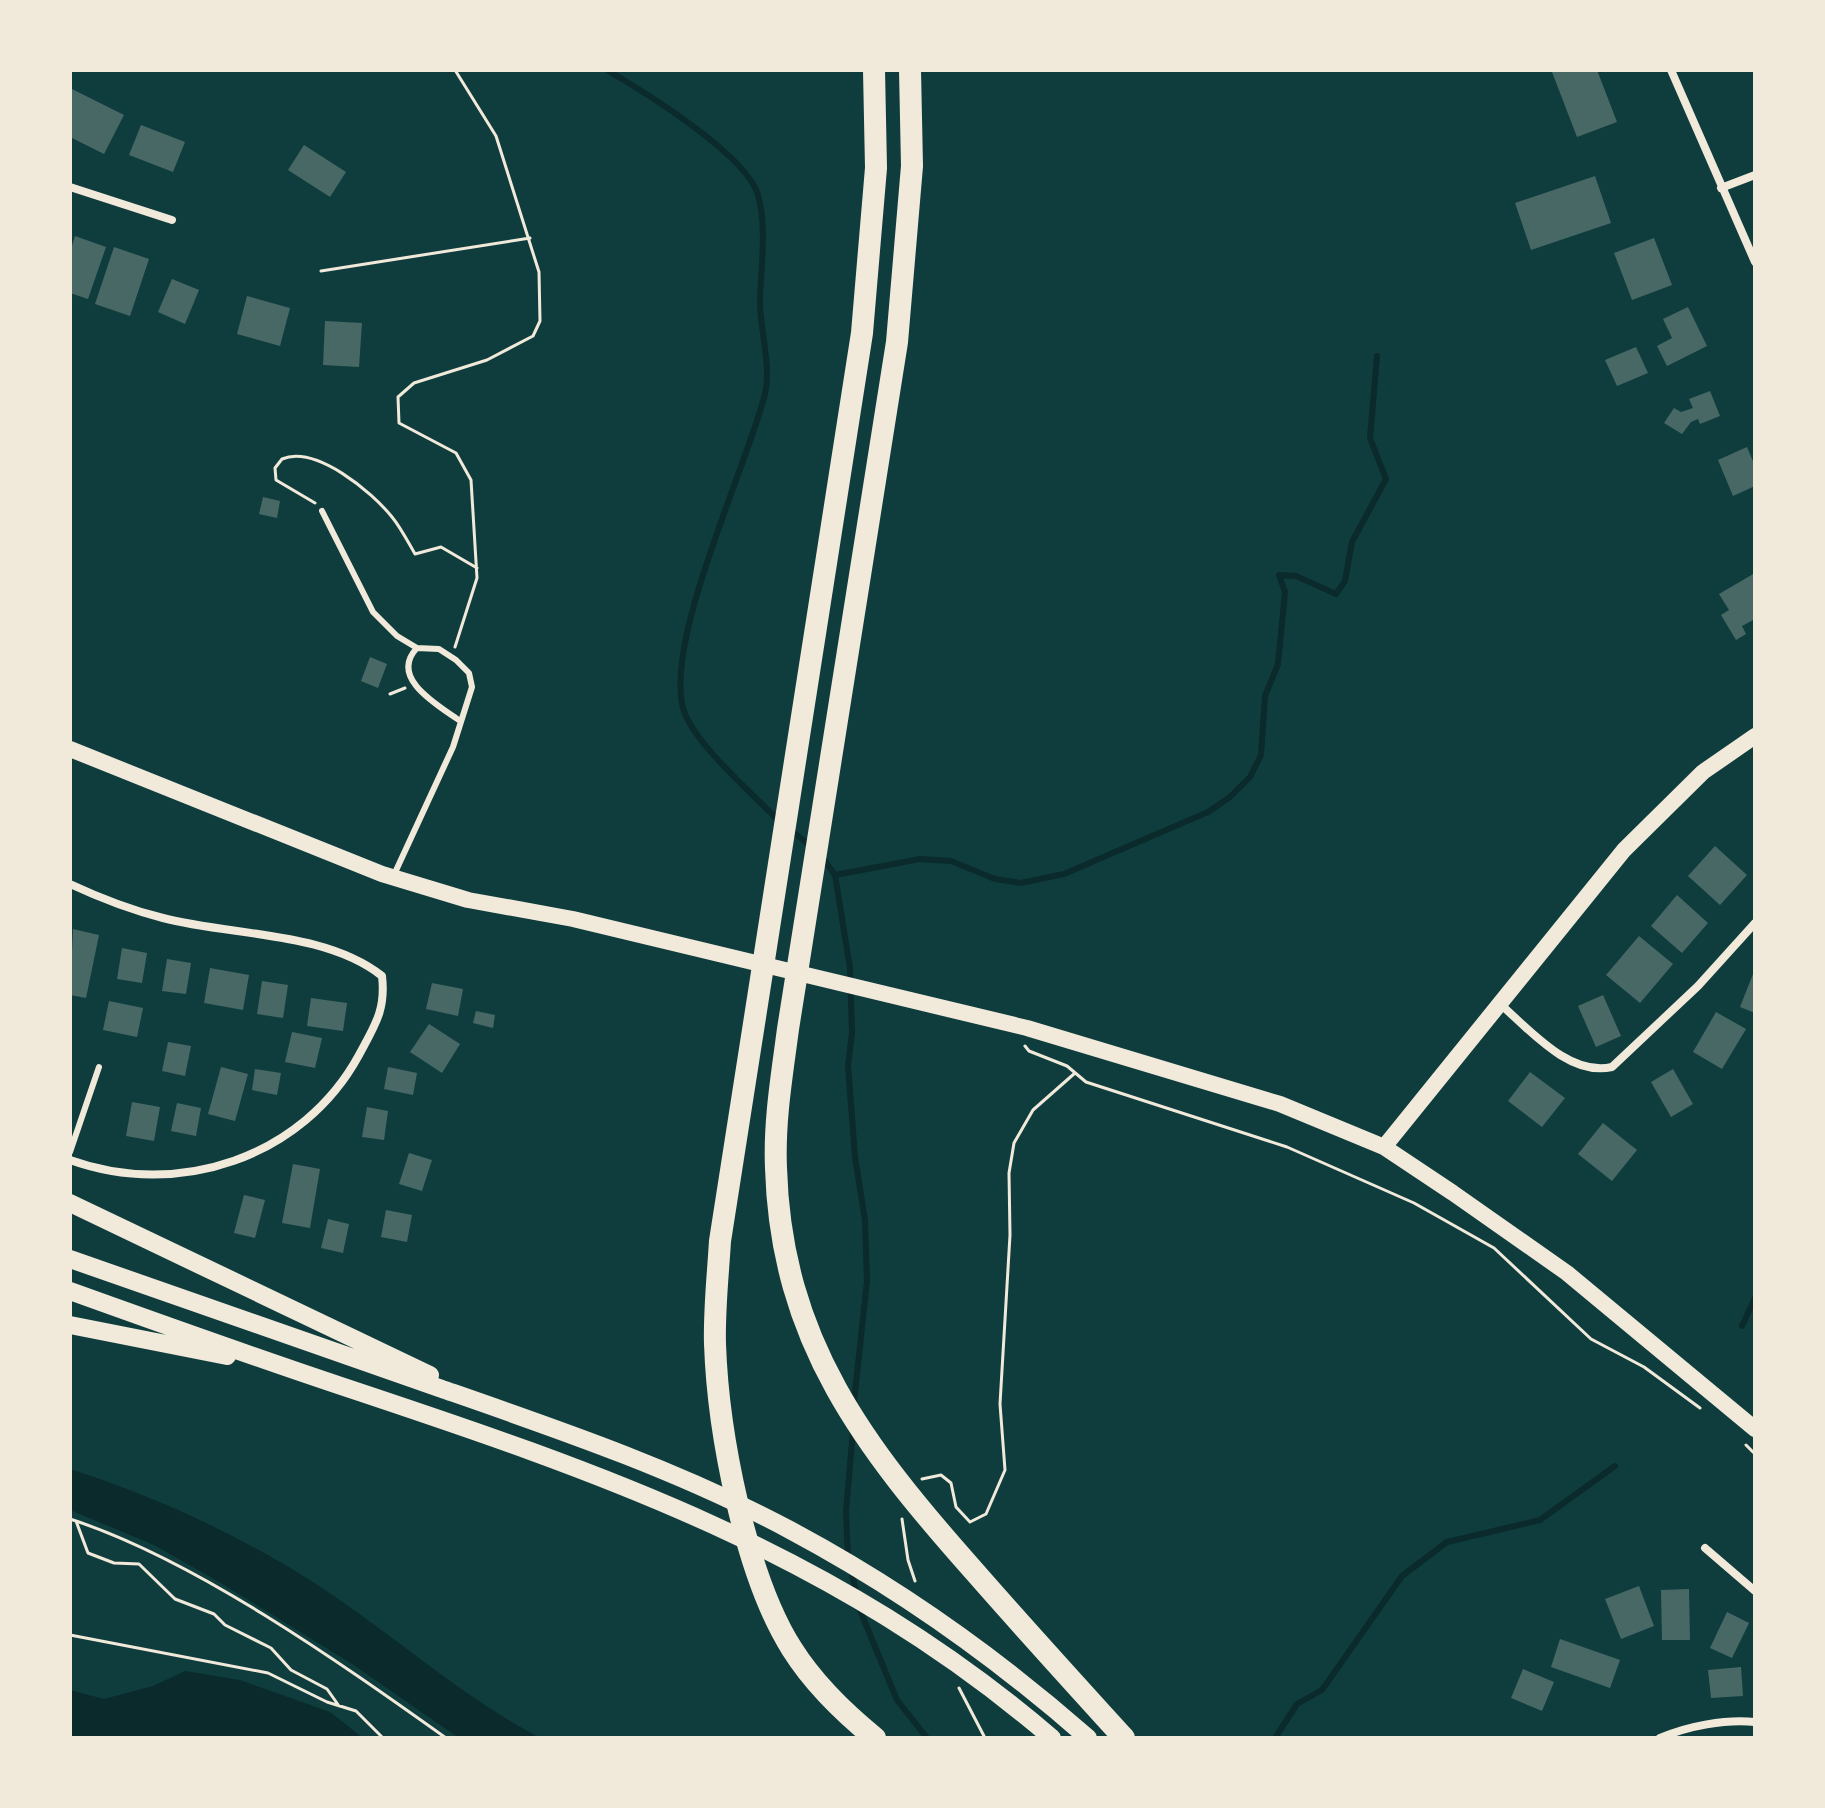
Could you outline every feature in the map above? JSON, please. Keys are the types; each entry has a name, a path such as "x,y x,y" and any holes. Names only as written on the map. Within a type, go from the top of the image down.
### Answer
{"highway":[{"path":"874,70 876,168 862,333 720,1241 715,1344 732,1474 762,1584 791,1648 830,1698 875,1738"},
{"path":"910,70 912,166 897,342 788,1029 776,1168 786,1245 804,1316 841,1402 885,1468 930,1522 1124,1738"}],"main road":[{"path":"1384,1147 1624,850 1703,772 1755,736"},
{"path":"70,749 392,877 502,909 573,919 1026,1036 1195,1076 1280,1104 1384,1147 1567,1273 1755,1429"},
{"path":"70,1203 364,1341 490,1406"},
{"path":"70,1259 490,1406 695,1484 842,1559 981,1651 1088,1738"},
{"path":"70,1291 578,1467 706,1519 800,1565 871,1605 984,1683 1052,1738"},
{"path":"70,1325 289,1368"}],"street":[{"path":"1671,70 1755,262"},
{"path":"1721,188 1755,175"},
{"path":"70,187 172,220"},
{"path":"70,884 100,898 163,919 335,950 363,961 382,976 385,1000 349,1073 298,1128 252,1157 179,1175 107,1173 70,1160"},
{"path":"1499,1003 1566,1059 1596,1070 1612,1067 1698,986 1755,923"},
{"path":"1705,1548 1755,1591"},
{"path":"1660,1738 1679,1730 1755,1722"}],"lane":[{"path":"322,511 373,612 397,636 417,648 439,649 450,656 469,673 472,687 453,747 392,877"},
{"path":"417,648 411,655 408,671 417,689 460,721"},
{"path":"70,1152 99,1067"}],"path":[{"path":"450,656 462,633 477,568 471,480 456,453 399,423 398,397 414,383 487,360 533,336 540,321 539,272 496,136 455,70"},
{"path":"321,271 530,238"},
{"path":"322,511 276,480 275,468 282,459 300,456 353,480 395,520 415,554 441,547 477,568"},
{"path":"1026,1036 1029,1051 1067,1066 1086,1082 1287,1147 1414,1203 1494,1248 1591,1339 1644,1367 1701,1409"},
{"path":"929,1478 941,1475 951,1483 956,1507 970,1522 986,1514 997,1495 1005,1470 1000,1404 1010,1235 1009,1173 1014,1143 1033,1110 1076,1073"},
{"path":"1745,1444 1755,1454"},
{"path":"70,1519 149,1553 217,1589 348,1671 446,1738"},
{"path":"76,1521 88,1553 114,1563 139,1564 175,1599 214,1614 225,1625 271,1648 291,1670 327,1689 339,1706"},
{"path":"70,1635 268,1673 356,1711 383,1738"}],"water":[{"path":"70,1469 173,1508 272,1557 334,1596 486,1706 540,1738 459,1738 352,1664 219,1582 154,1545 70,1510"},
{"path":"185,1671 240,1680 330,1712 363,1738 70,1738 70,1690 104,1699 153,1686"}],"building":[{"path":"1597,70 1617,122 1577,137 1552,72"},
{"path":"70,88 124,115 104,154 70,137"},
{"path":"141,125 185,142 173,172 129,155"},
{"path":"304,145 346,172 330,197 288,170"},
{"path":"1595,176 1611,223 1531,250 1515,203"},
{"path":"75,236 106,247 88,299 70,293 70,252"},
{"path":"1654,238 1672,285 1632,300 1614,253"},
{"path":"114,247 149,259 130,316 95,304"},
{"path":"172,279 199,290 185,324 158,312"},
{"path":"247,296 290,308 280,346 237,334"},
{"path":"1688,307 1707,346 1667,366 1657,346 1672,338 1663,319"},
{"path":"325,321 362,323 359,367 323,365"},
{"path":"1636,347 1648,373 1617,386 1605,360"},
{"path":"1710,391 1720,416 1700,424 1698,419 1691,422 1682,434 1664,423 1674,408 1681,412 1693,408 1689,399"},
{"path":"1747,447 1755,466 1755,486 1733,496 1718,460"},
{"path":"263,497 280,501 277,518 259,514"},
{"path":"1755,573 1755,619 1742,626 1746,634 1736,640 1721,615 1729,610 1719,594"},
{"path":"370,657 387,664 378,688 361,681"},
{"path":"1715,846 1747,875 1720,905 1688,876"},
{"path":"1677,895 1708,923 1682,953 1651,926"},
{"path":"73,929 99,935 86,998 70,995"},
{"path":"1639,936 1673,964 1640,1003 1606,975"},
{"path":"122,948 147,953 142,983 117,979"},
{"path":"167,959 191,963 186,994 162,991"},
{"path":"210,968 249,975 243,1010 204,1003"},
{"path":"1755,969 1755,1013 1740,1007"},
{"path":"262,981 288,985 283,1018 257,1014"},
{"path":"432,983 463,989 458,1016 426,1009"},
{"path":"1603,995 1621,1036 1596,1047 1578,1006"},
{"path":"311,998 347,1003 343,1031 307,1026"},
{"path":"109,1001 143,1008 137,1037 103,1030"},
{"path":"476,1011 495,1015 493,1028 473,1023"},
{"path":"1716,1012 1746,1029 1722,1069 1693,1052"},
{"path":"429,1024 460,1044 442,1073 410,1052"},
{"path":"292,1032 322,1038 315,1068 285,1062"},
{"path":"168,1042 191,1046 185,1076 162,1071"},
{"path":"221,1067 248,1074 235,1121 208,1114"},
{"path":"388,1067 417,1073 413,1095 384,1089"},
{"path":"255,1069 281,1073 277,1095 252,1090"},
{"path":"1673,1069 1693,1104 1671,1117 1651,1082"},
{"path":"1530,1072 1565,1098 1542,1127 1508,1101"},
{"path":"132,1102 160,1107 154,1141 126,1136"},
{"path":"177,1103 201,1108 196,1136 171,1131"},
{"path":"367,1107 388,1111 384,1140 362,1137"},
{"path":"1603,1123 1637,1150 1612,1181 1578,1154"},
{"path":"409,1153 432,1160 422,1191 399,1184"},
{"path":"293,1164 320,1169 310,1228 282,1223"},
{"path":"244,1195 265,1200 255,1238 234,1233"},
{"path":"386,1210 412,1215 407,1242 381,1237"},
{"path":"328,1219 349,1224 343,1253 321,1248"},
{"path":"1639,1586 1654,1626 1621,1639 1605,1599"},
{"path":"1689,1589 1690,1640 1662,1640 1661,1590"},
{"path":"1727,1612 1749,1623 1732,1658 1710,1648"},
{"path":"1560,1639 1620,1660 1610,1688 1551,1667"},
{"path":"1741,1667 1743,1696 1711,1698 1708,1670"},
{"path":"1523,1669 1554,1682 1542,1711 1511,1698"}],"waterway":[{"path":"607,70 668,108 715,143 750,179 761,207 760,298 767,383 696,598 681,677 683,708 698,736 725,768 780,822"},
{"path":"835,875 920,859 951,861 995,879 1021,883 1064,874 1208,812 1230,797 1250,777 1261,755 1265,696 1278,664 1285,592 1279,575 1296,576 1336,594 1345,581 1352,542 1386,479 1370,438 1377,356"},
{"path":"789,829 812,847"},
{"path":"822,857 835,875 850,968 852,1033 848,1065 855,1157 865,1220 867,1281 854,1402"},
{"path":"1742,1326 1755,1298"},
{"path":"848,1558 846,1512 853,1430"},
{"path":"1275,1738 1297,1704 1322,1690 1402,1576 1447,1542 1540,1520 1615,1466"},
{"path":"851,1569 857,1597"},
{"path":"859,1608 897,1700 927,1738"}]}
